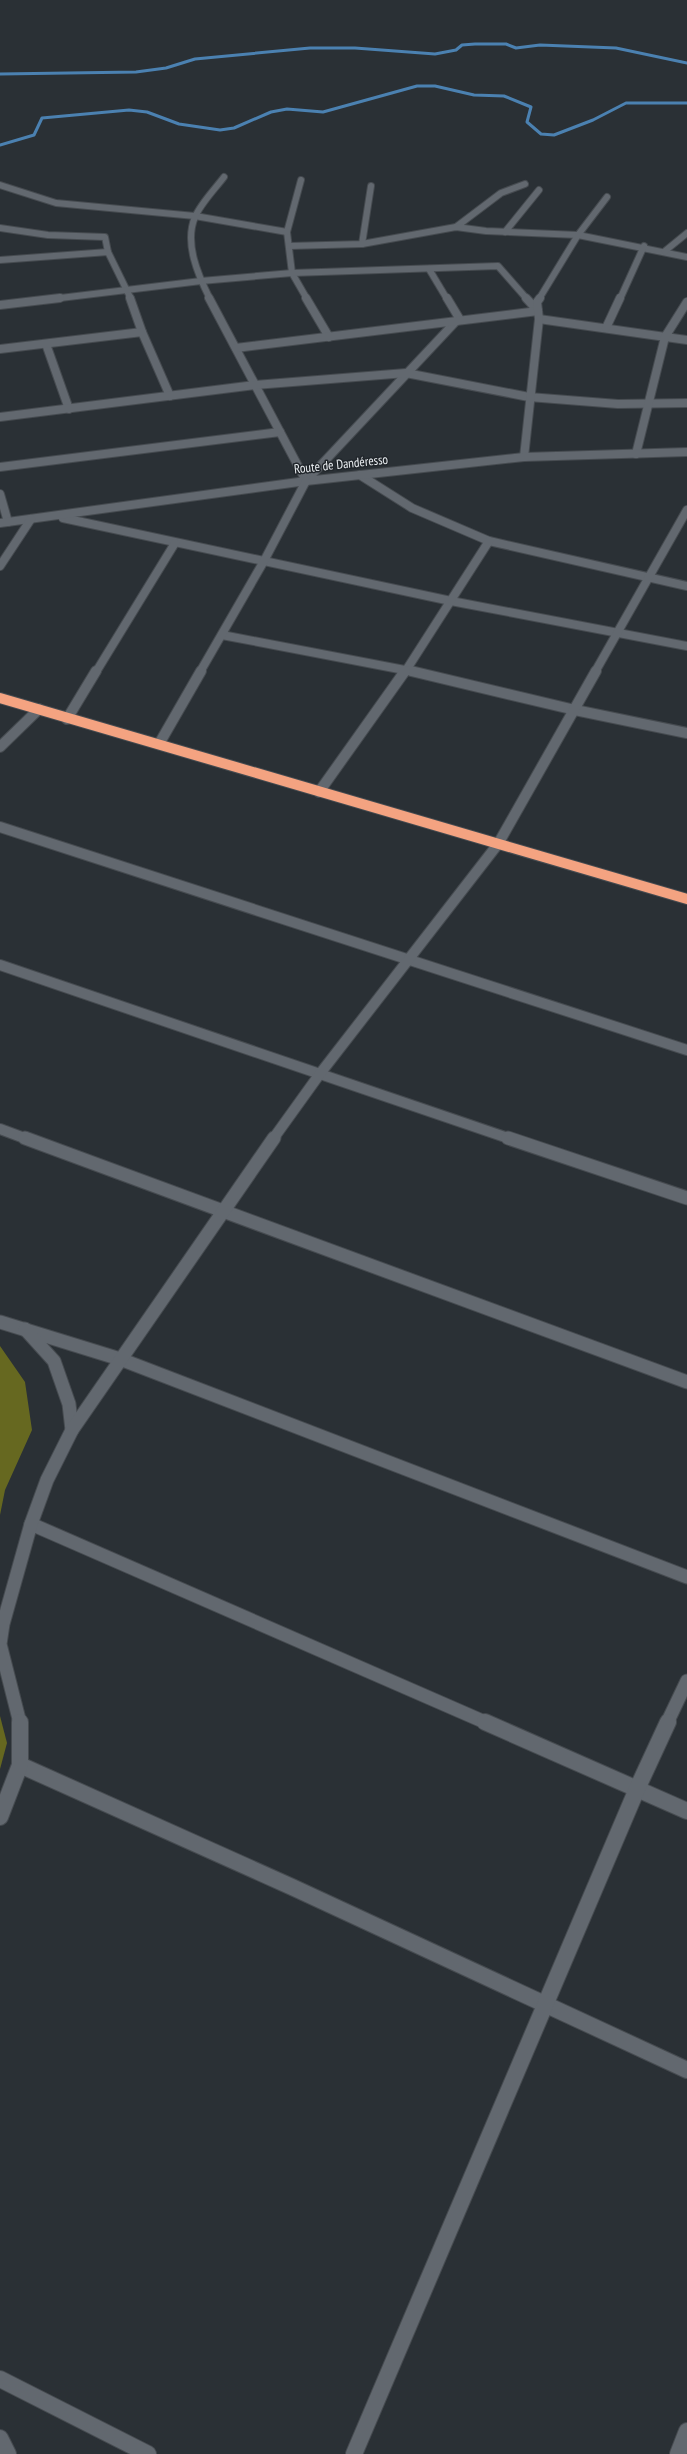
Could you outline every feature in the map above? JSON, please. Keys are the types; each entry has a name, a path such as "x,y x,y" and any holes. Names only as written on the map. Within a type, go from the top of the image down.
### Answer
{"highway":[{"path":"0,698 67,719 159,744 687,899"}],"street":[{"path":"224,177 195,216 190,235 201,281 306,481"},
{"path":"301,180 287,232 292,273 329,337"},
{"path":"456,227 501,193 525,184"},
{"path":"0,185 56,203 195,216 287,232"},
{"path":"362,244 371,186"},
{"path":"505,232 539,190"},
{"path":"524,457 529,397 539,315 537,302 578,235 607,197"},
{"path":"289,246 362,244 456,227 505,232 578,235 644,246 687,257"},
{"path":"0,228 48,235 105,237 108,252 128,291 142,332 170,396"},
{"path":"665,252 687,233"},
{"path":"606,328 644,246"},
{"path":"0,260 108,252"},
{"path":"0,305 128,291 201,281 292,273 498,266 539,315"},
{"path":"159,744 264,561 306,481 406,372 459,318 429,269"},
{"path":"636,454 665,337 687,302"},
{"path":"236,348 456,321 539,315 606,328 687,340"},
{"path":"0,349 142,332"},
{"path":"46,344 69,409"},
{"path":"0,417 256,385 406,372 529,397 618,404 687,403"},
{"path":"0,467 280,432"},
{"name":"Route de Dandéresso","path":"4,522 306,481 524,457 687,452"},
{"path":"360,475 412,508 489,540 647,578 687,586"},
{"path":"0,494 4,522"},
{"path":"0,1817 20,1765 20,1721 0,1644 3,1624 31,1524 47,1480 72,1430 222,1210 319,1075 498,844 575,710 647,578 687,510"},
{"path":"55,516 175,543 451,600 687,646"},
{"path":"0,566 32,519"},
{"path":"319,792 406,670 489,540"},
{"path":"67,719 175,543"},
{"path":"222,635 406,670 575,710 687,733"},
{"path":"0,747 39,709"},
{"path":"0,827 687,1050"},
{"path":"0,965 319,1075 687,1198"},
{"path":"0,1129 687,1382"},
{"path":"0,1322 120,1359 687,1577"},
{"path":"24,1329 54,1361 69,1404 72,1430"},
{"path":"31,1524 687,1811"},
{"path":"354,2454 637,1789 687,1680"},
{"path":"20,1765 546,2004 687,2070"},
{"path":"0,2379 148,2454"},
{"path":"678,2454 687,2431"},
{"path":"0,2438 8,2454"}],"shaded area":[{"path":"0,1346 25,1382 32,1430 5,1490 0,1515"},
{"path":"0,1716 7,1743 0,1769"}],"waterway":[{"path":"0,74 136,72 166,68 195,59 310,48 355,48 435,54 456,50 462,45 475,44 506,44 516,48 540,45 616,48 687,63"},
{"path":"0,145 34,135 42,118 129,110 147,112 179,124 220,130 234,128 271,112 287,109 323,112 417,86 435,86 474,95 504,96 531,107 527,122 541,134 554,135 593,120 626,103 687,103"}]}
